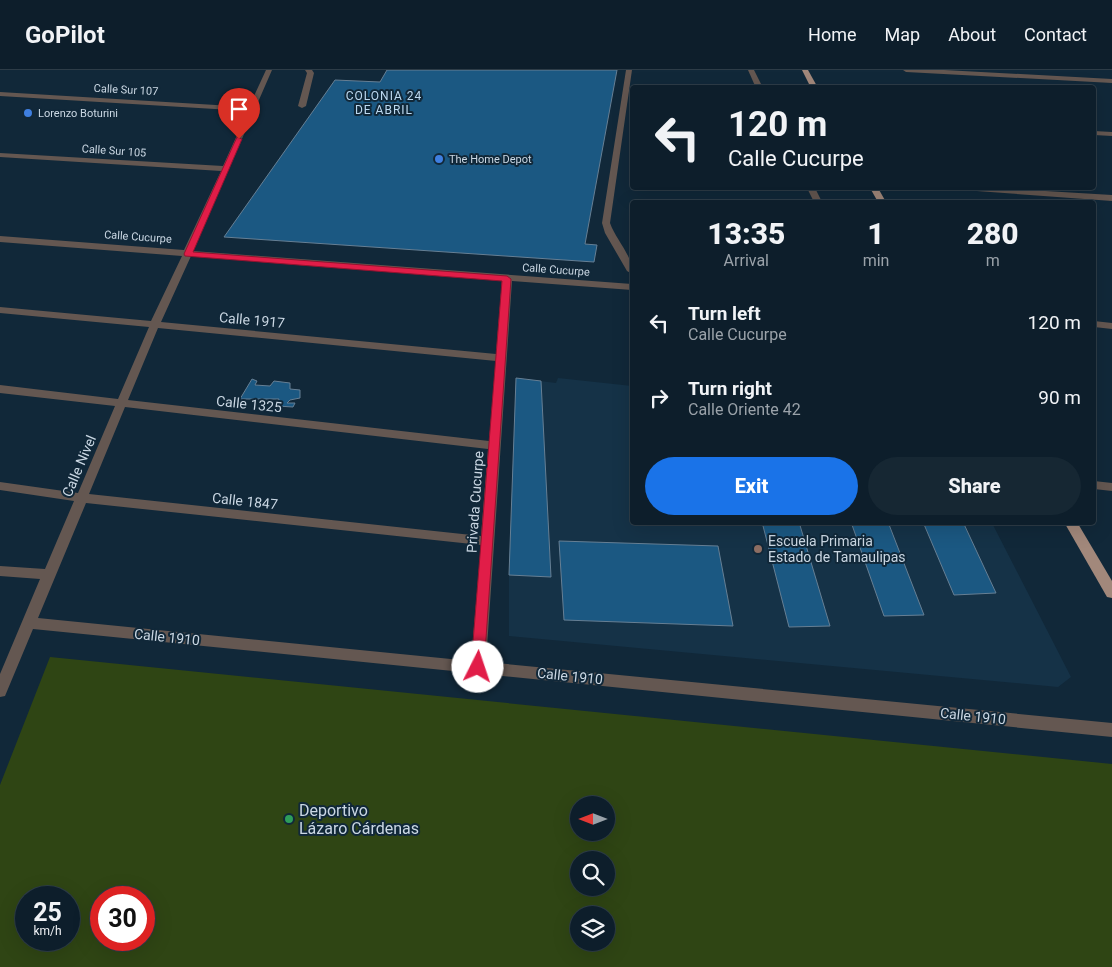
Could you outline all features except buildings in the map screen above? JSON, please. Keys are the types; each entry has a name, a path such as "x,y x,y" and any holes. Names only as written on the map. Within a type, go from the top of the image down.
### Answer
{"main road":[{"path":"805,70 813,85"},
{"path":"1072,525 1112,593"}],"street":[{"name":"Calle Nivel","path":"0,692 155,324 269,70"},
{"path":"302,106 311,73 308,70"},
{"path":"629,70 606,223 609,233 630,268"},
{"path":"751,70 758,85"},
{"path":"906,70 1112,81"},
{"name":"Calle Sur 107","path":"0,94 252,108"},
{"path":"1096,133 1112,134"},
{"name":"Calle Sur 105","path":"0,155 226,169"},
{"path":"993,190 1112,198"},
{"name":"Calle Cucurpe","path":"0,240 630,287"},
{"name":"Privada Cucurpe","path":"478,667 507,279"},
{"name":"Calle 1917","path":"0,310 501,358"},
{"path":"1096,324 1112,326"},
{"name":"Calle 1325","path":"0,389 494,446"},
{"path":"1096,485 1112,486"},
{"name":"Calle 1847","path":"0,486 82,498 487,541"},
{"path":"0,572 49,576"},
{"name":"Calle 1910","path":"29,623 1112,730"}],"shaded area":[{"name":"Escuela Primaria Estado de Tamaulipas","path":"516,378 556,383 558,378 630,386 630,525 993,525 1071,677 1058,687 509,636 509,575"}],"green space":[{"name":"Deportivo Lázaro Cárdenas","path":"50,657 1112,764 1112,967 0,967 0,785"}],"place":[{"name":"Lorenzo Boturini","path":"28,113"},
{"name":"The Home Depot","path":"439,159"},
{"name":"Escuela Primaria Estado de Tamaulipas","path":"758,549"},
{"name":"Deportivo Lázaro Cárdenas","path":"289,819"}],"district":[{"name":"COLONIA 24 DE ABRIL","path":"384,103"}],"route":[{"path":"239,139 188,254 507,279 478,667"}]}
